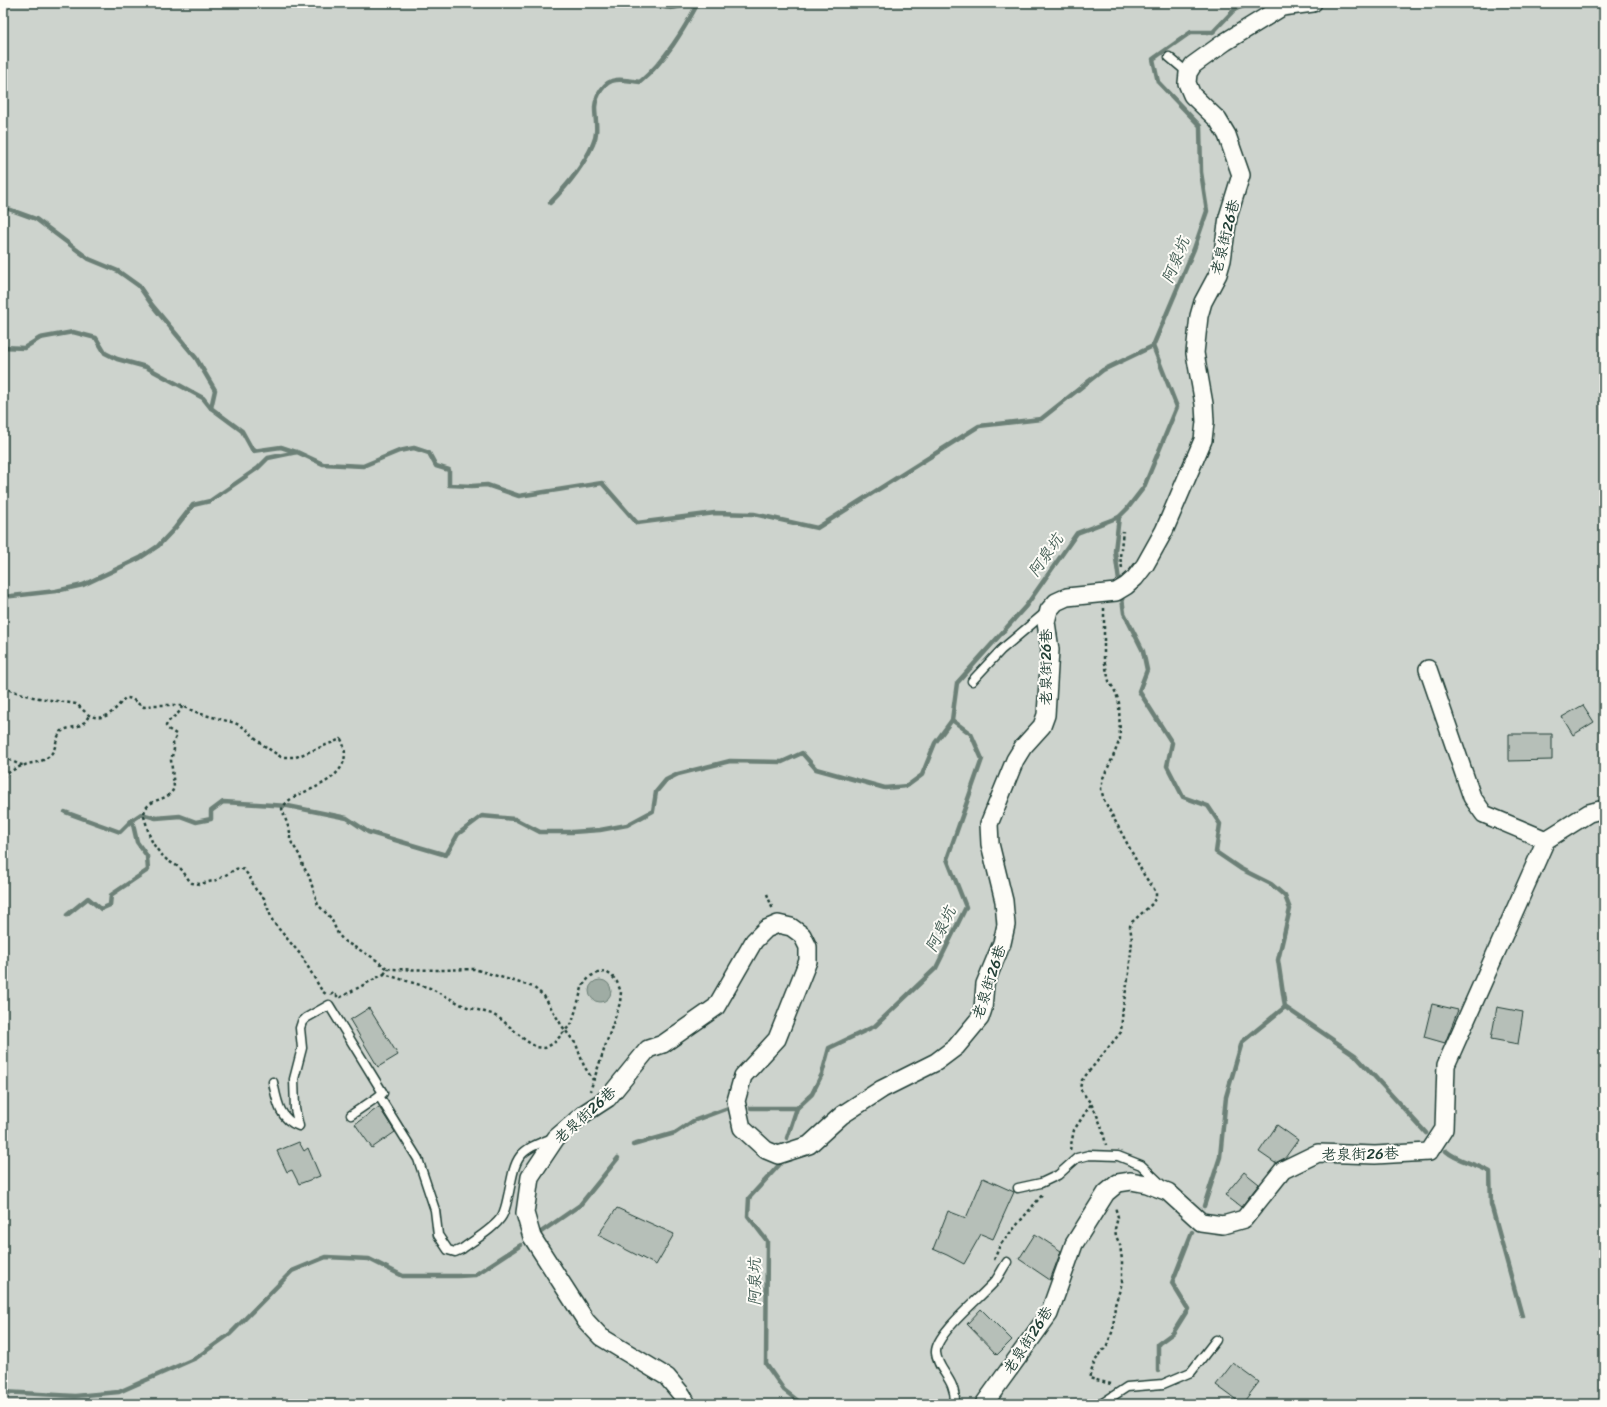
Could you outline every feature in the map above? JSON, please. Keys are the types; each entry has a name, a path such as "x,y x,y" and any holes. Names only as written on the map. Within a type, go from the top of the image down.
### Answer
{"street":[{"path":"1188,73 1193,65 1225,42 1282,7 1313,3"},
{"name":"老泉街26巷","path":"687,1404 682,1395 667,1377 601,1337 586,1321 532,1237 525,1213 530,1177 556,1138 584,1113 608,1098 648,1050 663,1044 716,1007 754,941 766,929 778,924 791,927 802,935 808,947 808,961 777,1039 743,1076 736,1101 742,1128 766,1150 778,1155 809,1145 842,1115 882,1089 936,1062 956,1047 980,1018 983,1009 985,984 1002,943 1006,925 1004,901 990,844 989,824 1015,760 1023,747 1042,726 1046,715 1050,650 1046,622 1048,610 1056,602 1067,597 1116,592 1135,578 1145,565 1164,531 1203,440 1205,422 1204,404 1195,353 1199,316 1203,302 1218,274 1222,260 1228,217 1241,175 1227,135 1218,120 1192,95 1187,83 1188,73"},
{"path":"1428,669 1472,797 1484,814 1546,840 1589,813 1604,809"},
{"name":"老泉街26巷","path":"984,1404 1049,1314 1074,1244 1106,1193 1118,1183 1131,1181 1147,1184 1168,1192 1201,1222 1223,1225 1244,1219 1283,1170 1318,1153 1375,1155 1429,1152 1444,1129 1446,1066 1546,840"}],"lane":[{"path":"1169,57 1188,73"},
{"path":"972,681 1001,650 1048,610"},
{"path":"273,1082 279,1109 288,1120 299,1126 295,1109 294,1079 302,1048 300,1028 302,1022 306,1018 330,1005 383,1094 351,1115"},
{"path":"379,1096 418,1159 435,1210 438,1235 448,1250 455,1252 468,1244 502,1217 506,1208 514,1170 520,1155 531,1146 556,1138"},
{"path":"1018,1188 1042,1183 1058,1175 1077,1158 1089,1155 1118,1156 1141,1165 1168,1192"},
{"path":"956,1404 953,1387 939,1362 936,1353 936,1346 952,1324 995,1281 1007,1262"},
{"path":"1101,1404 1127,1387 1163,1384 1191,1372 1216,1340"}],"path":[{"path":"1123,531 1120,557 1126,586"},
{"path":"1101,594 1104,608 1104,659 1109,681 1116,693 1119,703 1120,739 1103,778 1101,789 1104,800 1144,875 1156,892 1156,897 1152,904 1132,922 1130,926 1132,940 1121,1032 1082,1080 1080,1088 1084,1096 1091,1104 1102,1127 1107,1151 1118,1156"},
{"path":"3,688 33,697 76,704 89,716 97,717 107,715 116,710 125,698 130,697 144,707 154,705 182,706 201,714 235,723 245,728 263,745 281,756 296,757 341,739 346,755 344,763 337,772 319,786 307,790 285,803 282,809 290,832 290,840 300,856 303,866 309,876 318,905 331,918 338,934 344,941 372,957 388,969 474,969 533,988 544,996 566,1031 579,1048 584,1066 593,1080"},
{"path":"182,706 179,714 170,720 166,726 176,734 173,743 174,749 171,760 174,787 173,791 167,796 155,800 144,811 144,818 153,844 167,859 180,868 192,883 200,884 211,882 222,878 236,869 240,868 244,870 249,876 256,890 264,898 273,922 301,954 322,991 328,997"},
{"path":"3,758 10,759 18,765 40,762 48,758 55,750 57,738 61,732 67,728 76,727 83,723 89,716"},
{"path":"3,777 25,765"},
{"path":"339,998 384,974 388,969"},
{"path":"384,974 430,988 464,1006 492,1014 502,1020 525,1040 536,1046 545,1048 554,1043 572,1024 585,982 591,976 598,973 606,972 612,976 618,982 620,1003 593,1080 584,1113"},
{"path":"993,1263 994,1257 1000,1245 1049,1189 1058,1175 1060,1163 1070,1149 1074,1130 1091,1104"},
{"path":"1118,1183 1114,1204 1118,1217 1115,1230 1122,1260 1122,1283 1115,1305 1113,1330 1107,1345 1095,1361 1089,1378 1127,1387"}],"shaded area":[{"path":"3,3 1604,3 1604,1404 3,1404"},
{"path":"596,980 604,980 611,987 611,995 604,1002 596,1002 589,995 589,987"}],"building":[{"path":"1583,705 1594,722 1573,735 1562,717"},
{"path":"1509,734 1552,734 1552,760 1509,761"},
{"path":"1432,1004 1458,1010 1445,1043 1424,1037"},
{"path":"1497,1007 1523,1012 1518,1044 1491,1039"},
{"path":"369,1008 398,1055 378,1067 350,1020"},
{"path":"379,1107 395,1132 372,1148 355,1124"},
{"path":"1277,1125 1298,1140 1285,1158 1275,1163 1259,1152"},
{"path":"299,1142 304,1151 308,1148 320,1176 299,1184 292,1170 287,1172 277,1151"},
{"path":"1244,1172 1259,1184 1241,1207 1225,1195"},
{"path":"983,1178 1014,1192 993,1239 981,1234 964,1264 933,1249 948,1211 966,1218"},
{"path":"617,1208 674,1234 656,1265 598,1235"},
{"path":"1035,1234 1061,1251 1050,1280 1019,1259"},
{"path":"981,1309 1012,1340 997,1355 967,1324"},
{"path":"1233,1363 1259,1382 1242,1404 1216,1385"}],"waterway":[{"path":"652,3 670,8 688,3"},
{"path":"550,203 563,189 585,160 593,144 596,130 595,107 601,90 612,81 625,80 640,82 649,74 673,45 698,3"},
{"name":"阿泉坑","path":"787,1138 797,1108 812,1094 822,1074 829,1048 875,1026 936,968 966,907 947,859 982,759 971,734 952,720 957,683 1026,606 1077,533 1119,517 1127,509 1144,487 1177,407 1153,346 1194,249 1207,211 1201,172 1200,126 1158,82 1153,59 1191,32 1213,32 1234,10 1251,3"},
{"path":"3,207 36,219 89,259 118,271 139,286 152,305 196,358 215,390 211,408"},
{"path":"3,347 24,348 40,338 73,332 96,338 105,353 117,359 146,367 203,398 211,408 242,431 253,451 281,447 296,452"},
{"path":"3,597 56,591 83,585 140,558 158,546 175,528 193,505 210,501 258,468 268,458 297,452 323,464 363,466 399,451 414,448 429,453 436,466 449,470 449,485 487,485 519,496 602,483 637,523 715,513 754,514 817,528 979,426 1041,419 1103,370 1153,346"},
{"path":"1119,517 1115,551 1119,581"},
{"path":"1122,598 1124,613 1143,651 1147,670 1139,691 1172,743 1167,766 1183,797 1208,806 1220,824 1216,852 1241,869 1271,884 1285,896 1290,909 1278,960 1285,1007 1355,1055 1426,1133"},
{"path":"67,915 88,898 101,909 110,905 111,895 148,870 147,856 137,842 132,820 141,814 156,818 180,816 196,822 211,819 211,811 223,802 288,806 347,818 368,832 446,855 458,834 482,816 515,819 540,832 600,830 627,825 653,811 656,792 666,780 678,774 730,761 782,762 802,753 816,769 885,788 907,786 922,775 935,743 952,720"},
{"path":"65,812 120,832 132,820"},
{"path":"1204,1206 1220,1157 1226,1097 1242,1042 1285,1007"},
{"path":"633,1145 675,1133 693,1121 728,1108"},
{"path":"751,1108 797,1108"},
{"path":"1446,1151 1456,1158 1479,1166 1490,1172 1491,1204 1522,1316"},
{"path":"541,1232 580,1205 618,1158"},
{"name":"阿泉坑","path":"780,1164 749,1198 748,1216 767,1241 766,1364 784,1390 802,1404"},
{"path":"1158,1371 1158,1344 1173,1333 1188,1309 1172,1283 1192,1232"},
{"path":"3,1392 75,1396 119,1392 196,1358 230,1334 292,1271 326,1257 369,1259 403,1276 475,1275 521,1245"}]}
